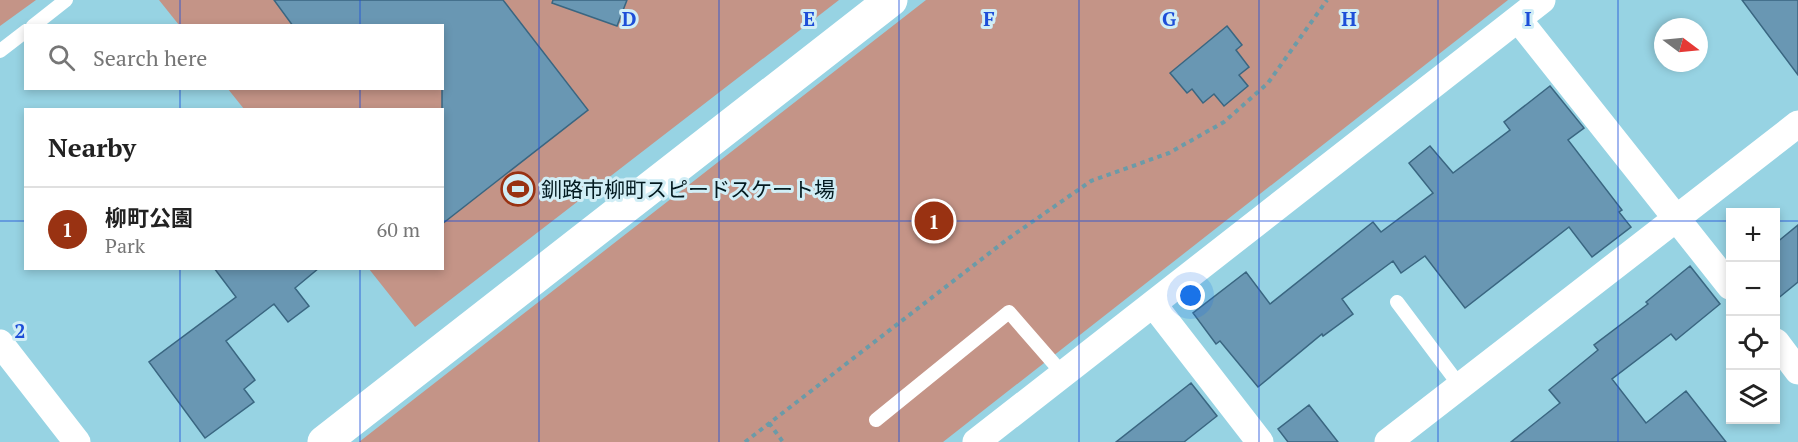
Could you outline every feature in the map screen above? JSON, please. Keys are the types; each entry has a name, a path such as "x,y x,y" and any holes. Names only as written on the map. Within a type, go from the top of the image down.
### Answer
{"street":[{"path":"324,442 891,0"},
{"path":"976,442 1542,0"},
{"path":"1518,19 1726,280"},
{"path":"1388,442 1798,124"},
{"path":"1153,304 1260,442"},
{"path":"0,343 77,442"},
{"path":"1780,347 1798,371"}],"lane":[{"path":"36,24 66,0"},
{"path":"0,51 24,33"},
{"path":"1397,302 1460,386"},
{"path":"876,420 1010,312 1063,374"}],"path":[{"path":"745,442 1009,238 1091,181 1169,153 1224,122 1268,83 1327,0"},
{"path":"770,423 783,442"}],"shaded area":[{"path":"0,0 36,0 0,26"},
{"name":"釧路市柳町スピードスケート場","path":"159,0 839,0 415,327 370,270 444,270 444,108 243,108 229,90 444,90 444,24 178,24"},
{"path":"926,0 1508,0 943,442 359,442"}],"building":[{"path":"274,0 503,0 588,110 444,222 442,90 444,90 444,24 292,24"},
{"path":"553,0 627,0 617,26 552,3"},
{"path":"1742,0 1798,0 1798,75"},
{"path":"1227,26 1242,45 1236,50 1249,67 1239,75 1248,86 1224,106 1214,94 1203,103 1192,89 1187,93 1170,73"},
{"path":"1550,86 1584,128 1568,140 1622,210 1619,212 1631,227 1592,257 1569,227 1465,308 1425,256 1401,273 1393,261 1342,299 1353,314 1323,336 1322,334 1258,387 1220,341 1216,344 1193,313 1246,272 1270,304 1373,222 1381,232 1433,193 1409,163 1430,146 1453,173 1510,130 1504,122"},
{"path":"1798,225 1798,282 1780,297 1780,262 1780,240"},
{"path":"1690,266 1720,304 1676,340 1671,334 1612,379 1646,423 1686,391 1726,442 1511,442 1560,403 1549,390 1598,350 1594,345 1648,304 1646,302"},
{"path":"216,270 317,270 295,288 309,306 288,322 274,304 226,341 255,380 244,389 254,402 205,438 149,362 236,297"},
{"path":"1191,383 1217,416 1184,442 1116,442"},
{"path":"1309,405 1338,442 1288,442 1278,429"}],"place":[{"name":"釧路市柳町スピードスケート場","path":"518,189"},
{"name":"柳町公園","path":"934,221"}]}
